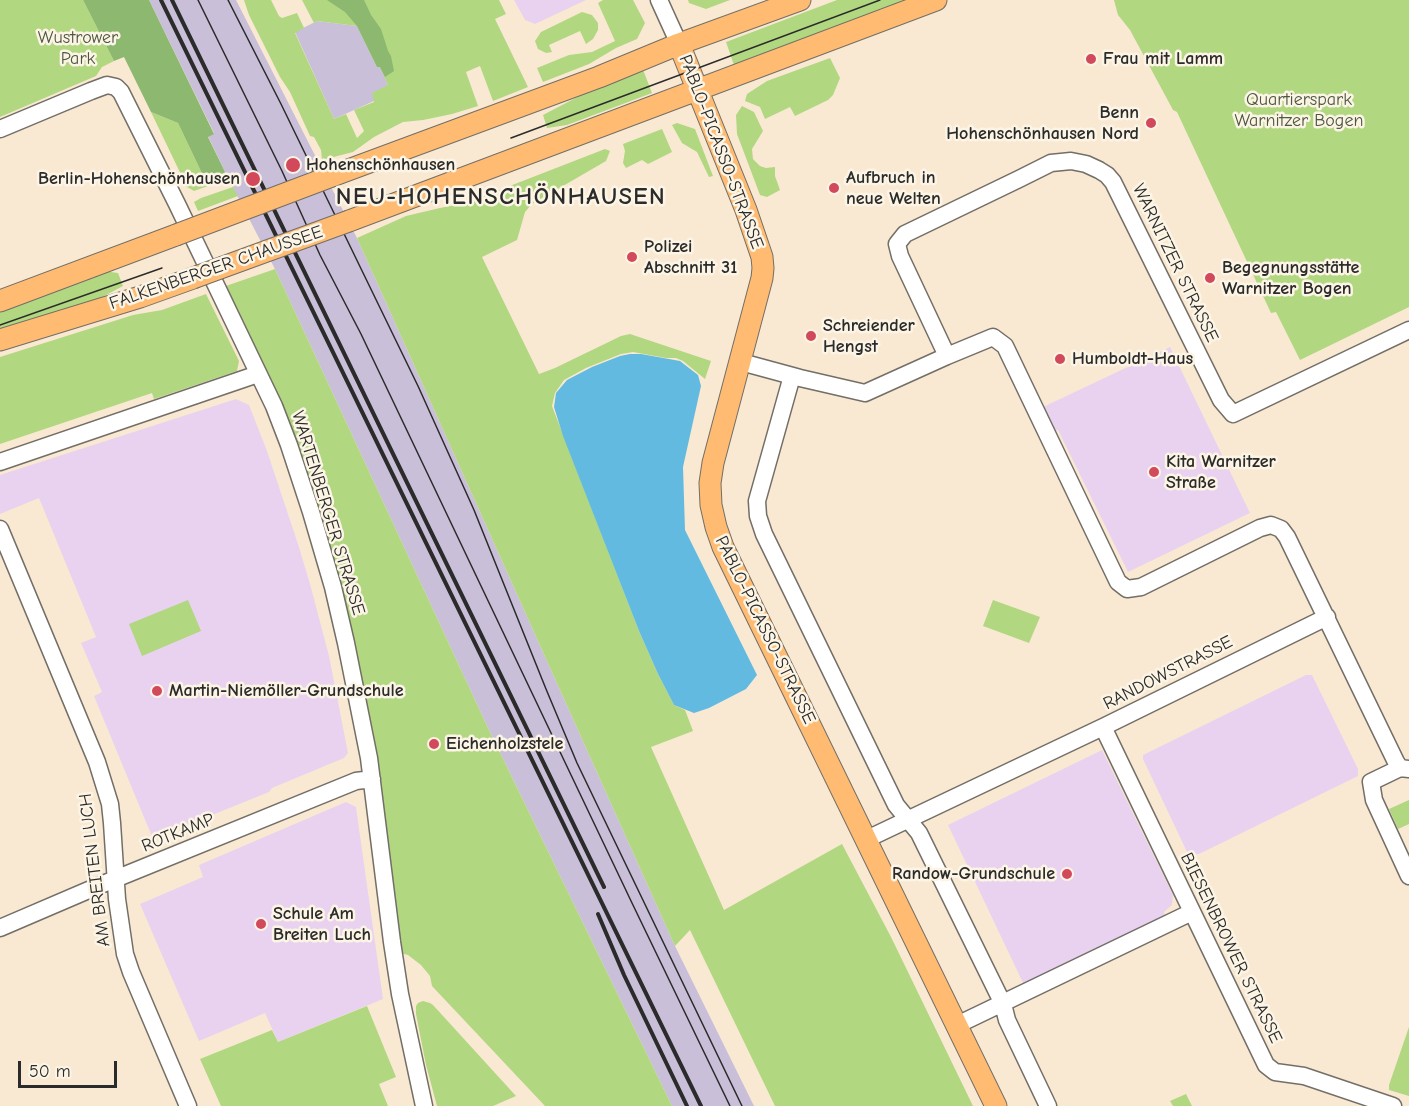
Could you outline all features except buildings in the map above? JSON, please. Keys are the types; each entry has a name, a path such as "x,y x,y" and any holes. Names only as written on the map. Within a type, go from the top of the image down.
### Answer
{"main road":[{"path":"0,301 800,0"},
{"name":"FALKENBERGER CHAUSSEE","path":"0,340 140,297 193,278 936,0"},
{"name":"PABLO-PICASSO-STRASSE","path":"679,44 742,200 762,257 763,268 710,483 711,505 716,527 723,547 996,1106"}],"street":[{"path":"659,0 679,44"},
{"name":"WARTENBERGER STRASSE","path":"0,129 107,86 116,87 121,92 274,406 311,512 333,587 346,643 372,779 400,994 424,1106"},
{"name":"WARNITZER STRASSE","path":"947,356 900,256 897,244 905,234 982,196 1051,164 1071,161 1099,170 1113,182 1221,400 1233,414 1409,330"},
{"path":"741,362 865,393 993,337 1005,346 1118,582 1127,589 1141,587 1260,528 1271,525 1281,529 1287,537 1396,762 1405,768"},
{"path":"0,462 258,374"},
{"path":"792,376 757,501 758,516 764,534 896,805 919,833 1003,1004 1007,1020 1048,1106"},
{"name":"AM BREITEN LUCH","path":"0,529 98,762 110,804 117,899 125,954 188,1106"},
{"name":"RANDOWSTRASSE","path":"867,839 1103,727 1326,617"},
{"name":"BIESENBROWER STRASSE","path":"1103,727 1266,1065 1275,1072 1304,1076 1393,1106"},
{"path":"1405,768 1371,783 1374,800 1409,876"},
{"name":"ROTKAMP","path":"0,928 356,781 372,779"},
{"path":"957,1025 1192,912"}],"shaded area":[{"path":"149,0 236,0 357,238 675,946 754,1106 672,1106 488,728 275,269 208,136 214,133"},
{"path":"514,0 586,0 535,24 525,20"},
{"path":"317,21 357,26 388,85 374,101 334,119 295,32"},
{"name":"Kita Warnitzer Straße","path":"1170,347 1250,513 1128,572 1058,430 1052,432 1041,408"},
{"path":"236,399 249,405 298,544 329,656 348,753 344,758 272,788 269,792 153,839 94,696 102,692 81,643 96,637 39,498 0,514 0,475"},
{"path":"1306,675 1312,675 1358,769 1358,776 1199,854 1188,854 1143,755"},
{"name":"Randow-Grundschule","path":"1102,750 1173,895 1172,905 1164,912 1166,918 1025,987 948,825"},
{"name":"Schule Am Breiten Luch","path":"346,802 356,807 383,999 278,1042 265,1013 199,1041 140,904 203,877 199,865"}],"green space":[{"name":"Wustrower Park","path":"0,0 83,0 114,61 102,67 96,76 0,117"},
{"path":"83,0 149,0 214,134 208,137 228,178 208,186 178,123 151,112 124,57 114,61"},
{"path":"244,0 271,0 282,18 297,13 304,28 295,33 334,119 346,114 357,138 364,131 354,110 374,102 372,93 388,85 357,26 317,21 314,23 302,0 499,0 506,14 495,19 528,87 493,101 480,66 466,72 478,106 452,114 403,122 374,137 353,152 322,160 321,150 314,137 310,136 290,92 249,15"},
{"path":"327,0 364,0 381,29 394,71 385,77 380,67 377,67 357,26 345,12"},
{"path":"603,0 633,0 645,23 637,39 589,64 543,82 537,68 569,55 592,52 615,41 598,3"},
{"path":"688,0 730,0 706,9 689,3"},
{"path":"837,0 917,0 735,68 726,42"},
{"name":"Quartierspark Warnitzer Bogen","path":"1114,0 1409,0 1409,307 1300,360 1276,312 1271,313 1177,112 1173,110 1130,30 1118,15"},
{"path":"582,12 592,15 598,23 598,30 593,39 586,44 580,31 549,45 552,52 546,53 538,49 535,41 541,32"},
{"path":"830,58 840,78 833,95 828,100 795,116 790,107 765,119 760,107 745,101 747,94 767,81"},
{"path":"642,67 652,93 567,125 547,128 543,115 612,79"},
{"path":"742,106 754,112 763,131 752,149 753,159 760,166 775,167 775,176 780,190 767,197 760,195 737,134 736,115"},
{"path":"151,112 178,123 208,186 194,191 187,187"},
{"path":"677,123 695,129 713,176 709,177 697,152 682,143 672,125"},
{"path":"662,129 672,152 648,164 642,160 626,168 623,163 625,151 623,144"},
{"path":"605,149 610,151 606,161 532,204 525,212 517,240 482,257 539,374 630,334 711,361 705,379 676,358 633,352 621,354 564,380 555,393 552,406 639,631 674,705 685,710 693,731 651,747 724,910 842,844 891,937 973,1106 775,1106 690,930 675,946 357,238 406,216 466,203"},
{"path":"233,187 238,196 198,211 194,202"},
{"path":"275,269 488,728 672,1106 545,1106 432,986 430,976 421,965 408,955 401,953 356,657 223,287"},
{"path":"104,271 118,273 123,286 89,304 0,332 0,308"},
{"path":"206,294 239,361 237,371 154,399 152,393 0,444 0,357 133,315 162,310"},
{"path":"188,600 201,631 142,656 129,624"},
{"path":"993,600 1040,617 1029,643 983,626"},
{"path":"1409,800 1409,824 1398,829 1389,809"},
{"path":"423,1001 433,1005 516,1096 493,1106 437,1106 416,1014 416,1006"},
{"path":"367,1006 396,1077 379,1084 388,1106 221,1106 200,1059 272,1030 278,1042"},
{"path":"1409,1027 1409,1096 1389,1090 1389,1085"},
{"path":"1186,1094 1192,1106 1173,1106 1170,1101"}],"water":[{"path":"630,354 680,361 698,375 701,386 683,467 685,530 757,675 746,689 694,713 674,705 658,674 563,436 554,407 556,393 567,380 592,367"}],"tram line":[{"path":"198,0 282,171 320,255 361,334 730,1106"},
{"path":"228,0 418,386 474,510 577,763 742,1106"},
{"path":"511,138 880,0"},
{"path":"0,325 162,268"}],"railway":[{"path":"161,0 701,1106"},
{"path":"172,0 604,887"},
{"path":"598,914 624,975 687,1106"}],"place":[{"name":"Frau mit Lamm","path":"1091,59"},
{"name":"Benn Hohenschönhausen Nord","path":"1151,123"},
{"name":"Hohenschönhausen","path":"293,165"},
{"name":"Berlin-Hohenschönhausen","path":"253,179"},
{"name":"Aufbruch in neue Welten","path":"834,188"},
{"name":"Polizei Abschnitt 31","path":"632,257"},
{"name":"Begegnungsstätte Warnitzer Bogen","path":"1210,278"},
{"name":"Schreiender Hengst","path":"811,336"},
{"name":"Humboldt-Haus","path":"1060,359"},
{"name":"Kita Warnitzer Straße","path":"1154,472"},
{"name":"Martin-Niemöller-Grundschule","path":"157,691"},
{"name":"Eichenholzstele","path":"434,744"},
{"name":"Randow-Grundschule","path":"1067,874"},
{"name":"Schule Am Breiten Luch","path":"261,924"}],"district":[{"name":"NEU-HOHENSCHÖNHAUSEN","path":"501,197"}]}
